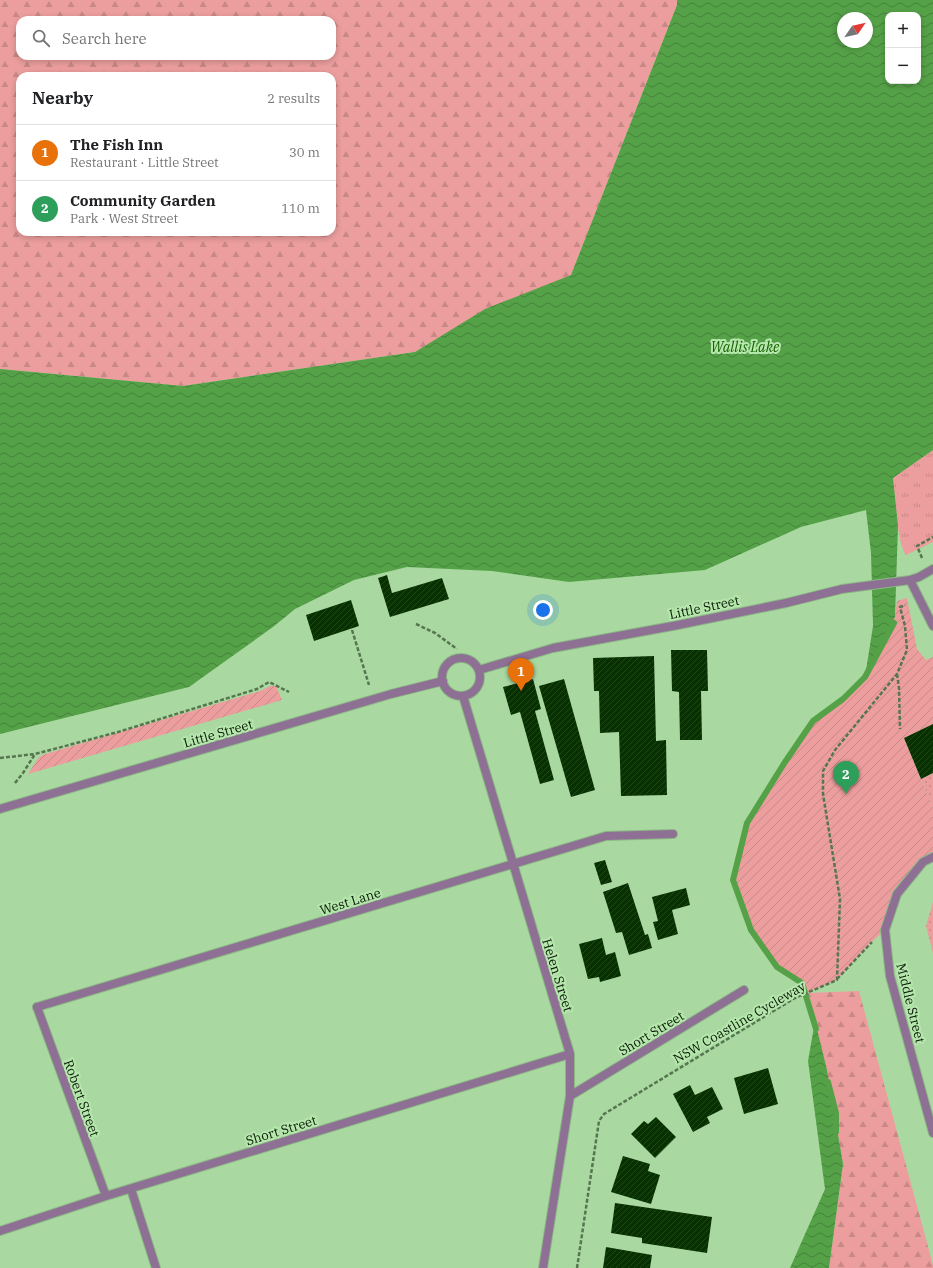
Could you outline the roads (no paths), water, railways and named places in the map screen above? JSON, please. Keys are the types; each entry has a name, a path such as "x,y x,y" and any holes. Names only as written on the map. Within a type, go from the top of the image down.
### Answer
{"street":[{"name":"Little Street","path":"479,670 553,648 786,603 842,588 910,580 933,569"},
{"path":"910,580 933,626"},
{"path":"459,658 465,658 476,664 479,670 480,681 478,686 474,691 463,696 452,694 445,686 443,681 442,674 447,663 459,658"},
{"name":"Little Street","path":"0,809 391,694 443,681"},
{"name":"Helen Street","path":"463,696 570,1054 570,1096 542,1268"},
{"name":"West Lane","path":"37,1007 606,836 673,834"},
{"name":"Middle Street","path":"933,857 923,862 898,894 885,930 890,976 933,1133"},
{"name":"Short Street","path":"570,1096 744,990"},
{"name":"Robert Street","path":"37,1007 106,1196"},
{"name":"Short Street","path":"0,1231 106,1196 570,1054"},
{"path":"131,1189 156,1268"}],"water":[{"name":"Wallis Lake","path":"677,0 933,0 933,450 893,478 898,526 895,617 865,677 873,626 871,553 866,510 801,527 705,570 569,582 492,571 407,567 354,580 295,609 273,627 189,687 0,734 0,369 183,386 415,352 485,309 571,275 677,5"},
{"path":"815,1021 827,1070 843,1164 829,1268 790,1268 825,1189 808,1061"}],"waterway":[{"path":"816,1029 802,983 777,967 751,930 733,880 747,823 785,762 813,721 843,699 865,677 894,623"},
{"path":"828,1082 836,1113 836,1132"}],"place":[{"name":"The Fish Inn","path":"521,691"},
{"name":"Community Garden","path":"846,794"}]}
